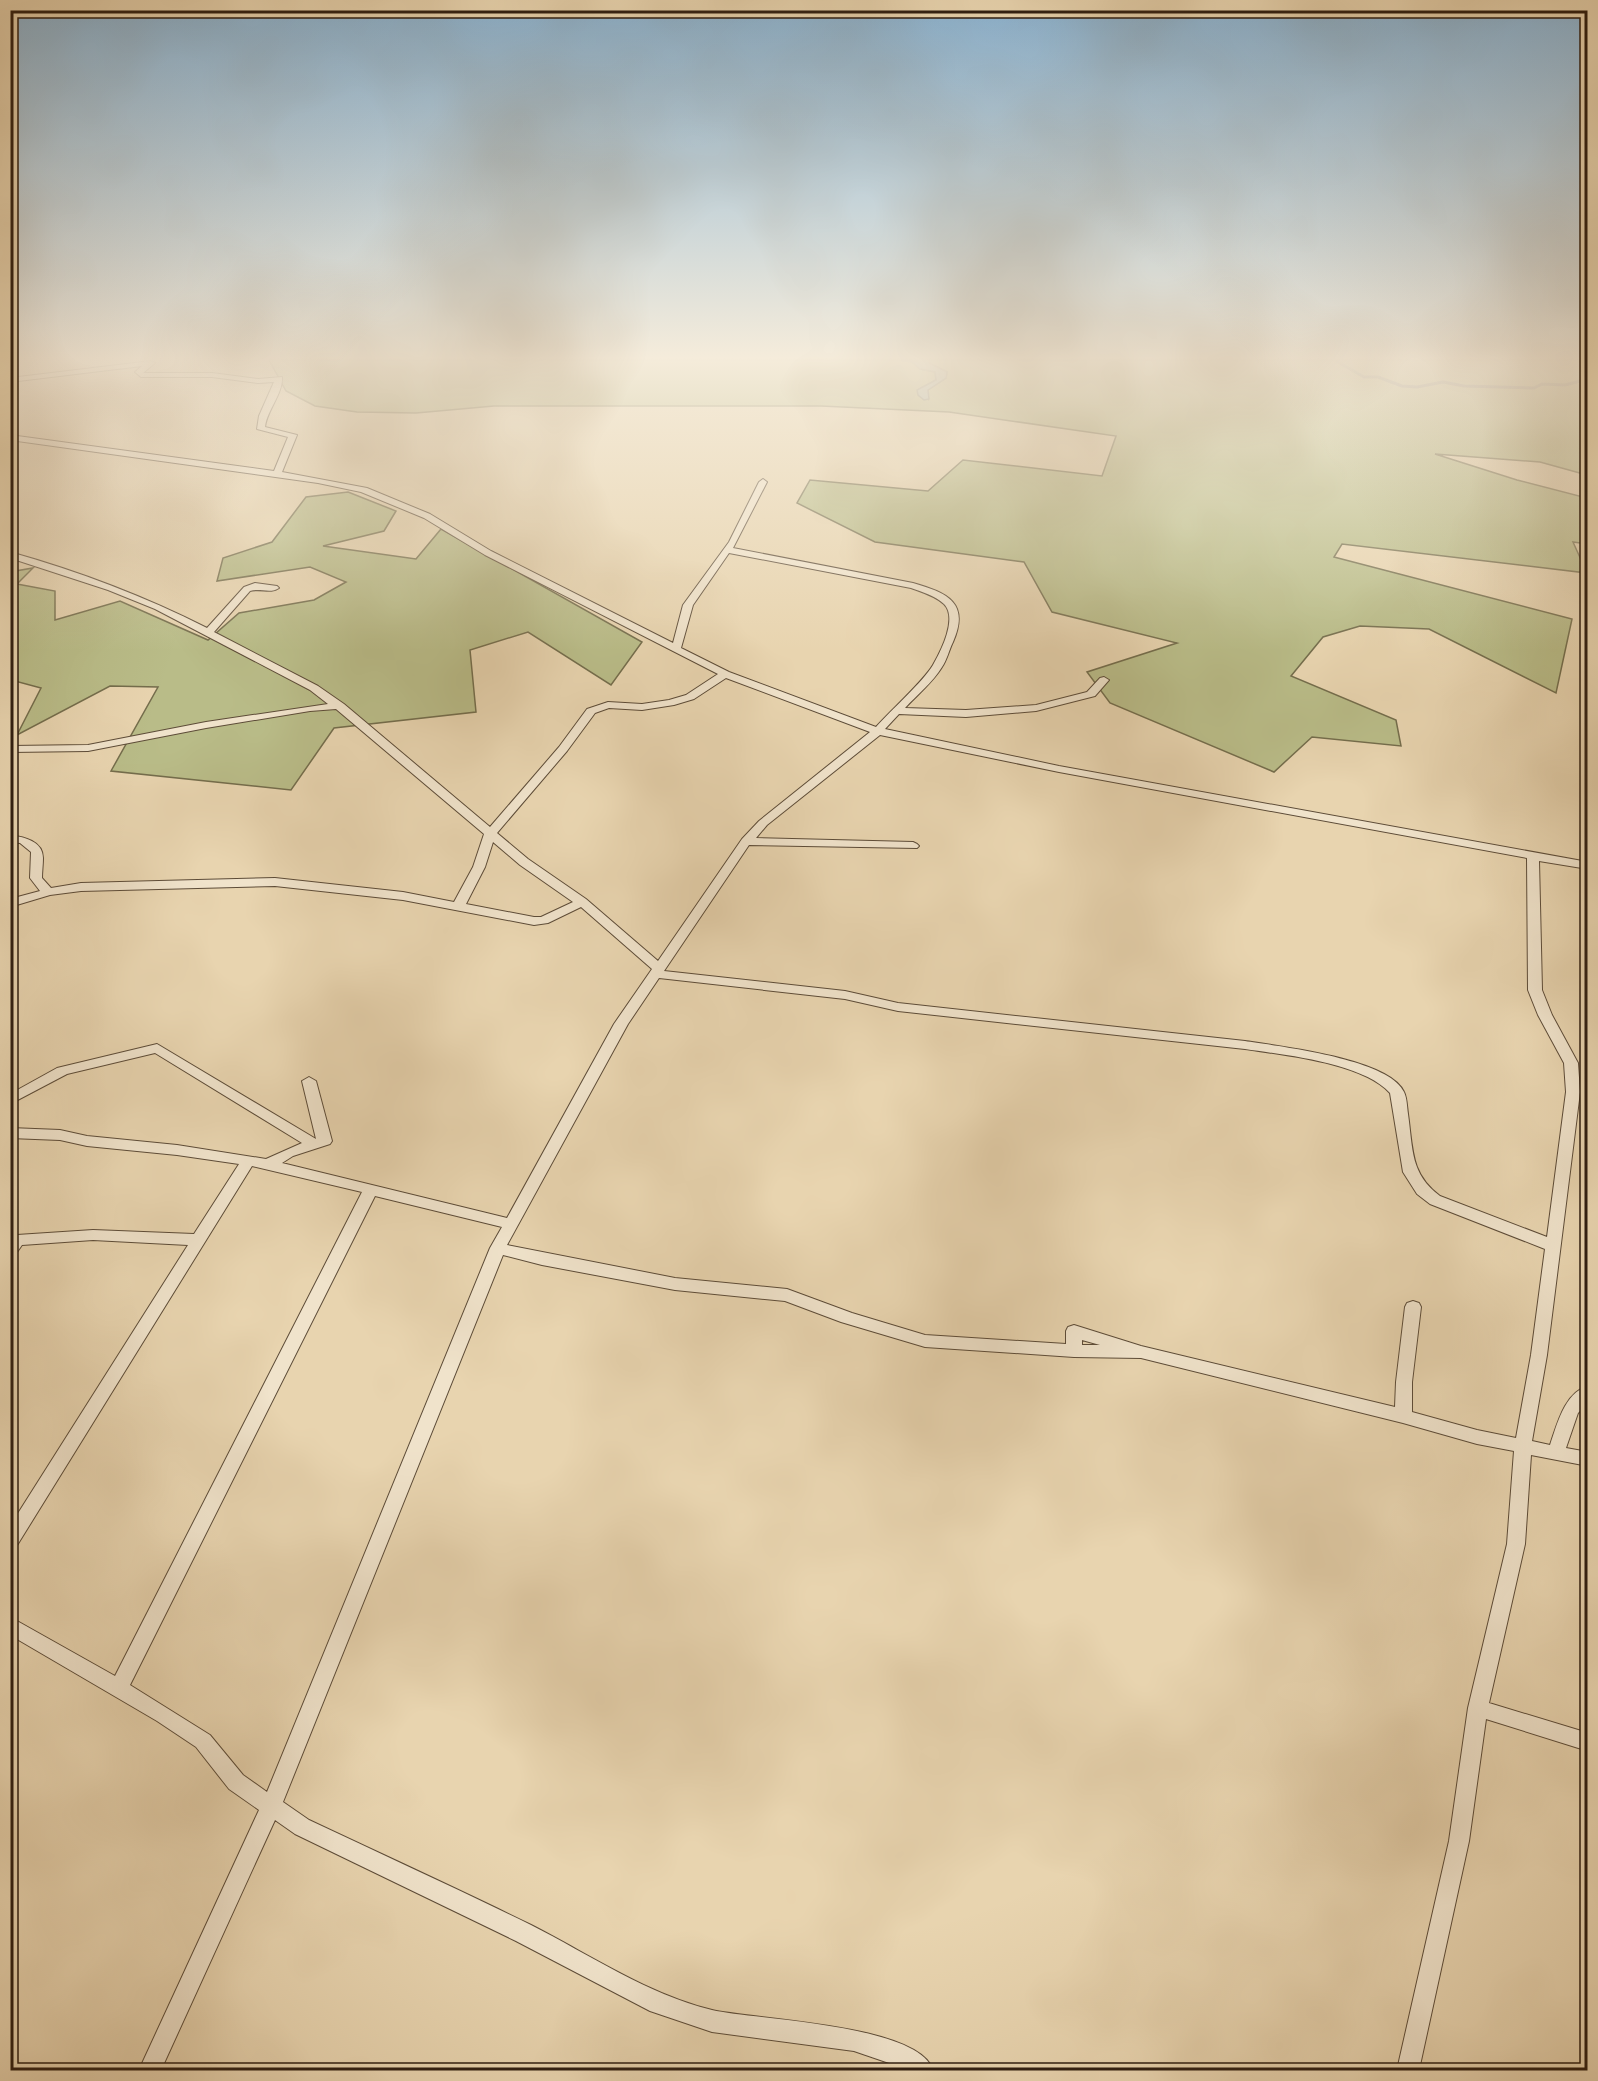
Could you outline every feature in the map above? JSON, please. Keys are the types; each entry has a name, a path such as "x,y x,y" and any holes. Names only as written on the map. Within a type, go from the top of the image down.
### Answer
{"street":[{"path":"155,457 346,485 387,499 427,516 488,553 725,674 878,731 1059,769 1587,866"},
{"path":"277,475 284,457"},
{"path":"676,649 688,605 739,534 763,482"},
{"path":"150,2070 271,1807 498,1248 621,1024 746,841 763,823 878,731 937,667 955,626 955,615 949,603 933,593 913,586 728,550"},
{"path":"10,555 111,588 158,607 314,688 340,706 524,862 582,902 656,971 844,995 898,1007 1245,1045 1362,1068 1389,1083 1397,1092 1410,1172 1413,1180 1422,1190 1435,1200 1554,1245"},
{"path":"210,632 247,589 255,586 274,588"},
{"path":"459,905 479,867 490,834 563,749 591,711 608,705 642,706 670,703 690,697 725,674"},
{"path":"896,711 945,714 1017,711 1091,694 1104,680"},
{"path":"10,749 88,748 206,725 310,708 340,706"},
{"path":"10,838 24,840 37,851 35,878 38,884 50,892"},
{"path":"746,841 913,846"},
{"path":"1408,2070 1459,1841 1479,1708 1515,1544 1523,1446 1539,1355 1573,1092 1571,1063 1545,1015 1535,990 1533,856"},
{"path":"10,903 81,886 275,882 358,890 459,905 534,921 544,920 582,902"},
{"path":"10,1100 62,1071 157,1047 314,1144"},
{"path":"268,1164 288,1153 325,1141 309,1081"},
{"path":"10,1134 51,1134 87,1141 177,1150 268,1164 511,1224"},
{"path":"10,1542 248,1161"},
{"path":"118,1689 371,1189"},
{"path":"10,1251 17,1240 65,1236 116,1235 199,1240"},
{"path":"498,1248 542,1260 675,1284 787,1295 847,1318 925,1341 1074,1351 1074,1331 1141,1352 1402,1416 1477,1437 1587,1459"},
{"path":"1402,1416 1413,1307"},
{"path":"1556,1451 1571,1410 1587,1392"},
{"path":"10,1625 164,1714 203,1741 236,1782 302,1827 524,1933 650,2000 712,2021 854,2040 898,2055 922,2070"},
{"path":"1479,1708 1587,1742"}],"green space":[{"path":"1109,457 1445,457 1517,480 1587,498 1587,544 1573,542 1587,573 1342,544 1334,557 1572,619 1556,693 1429,629 1360,626 1323,637 1291,676 1396,720 1401,746 1312,737 1274,772 1110,703 1087,672 1177,643 1052,612 1024,562 875,542 797,503 810,480 928,491 963,460 1102,476"},
{"path":"1476,457 1587,457 1587,475 1540,462"},
{"path":"348,492 396,511 384,531 323,546 416,559 441,529 642,642 611,685 528,632 470,650 476,712 334,728 291,790 111,771 158,687 110,686 17,735 41,688 11,680 10,572 33,568 17,584 55,591 55,620 120,601 208,640 239,613 314,600 346,582 310,567 217,581 223,558 272,542 306,497"}]}
